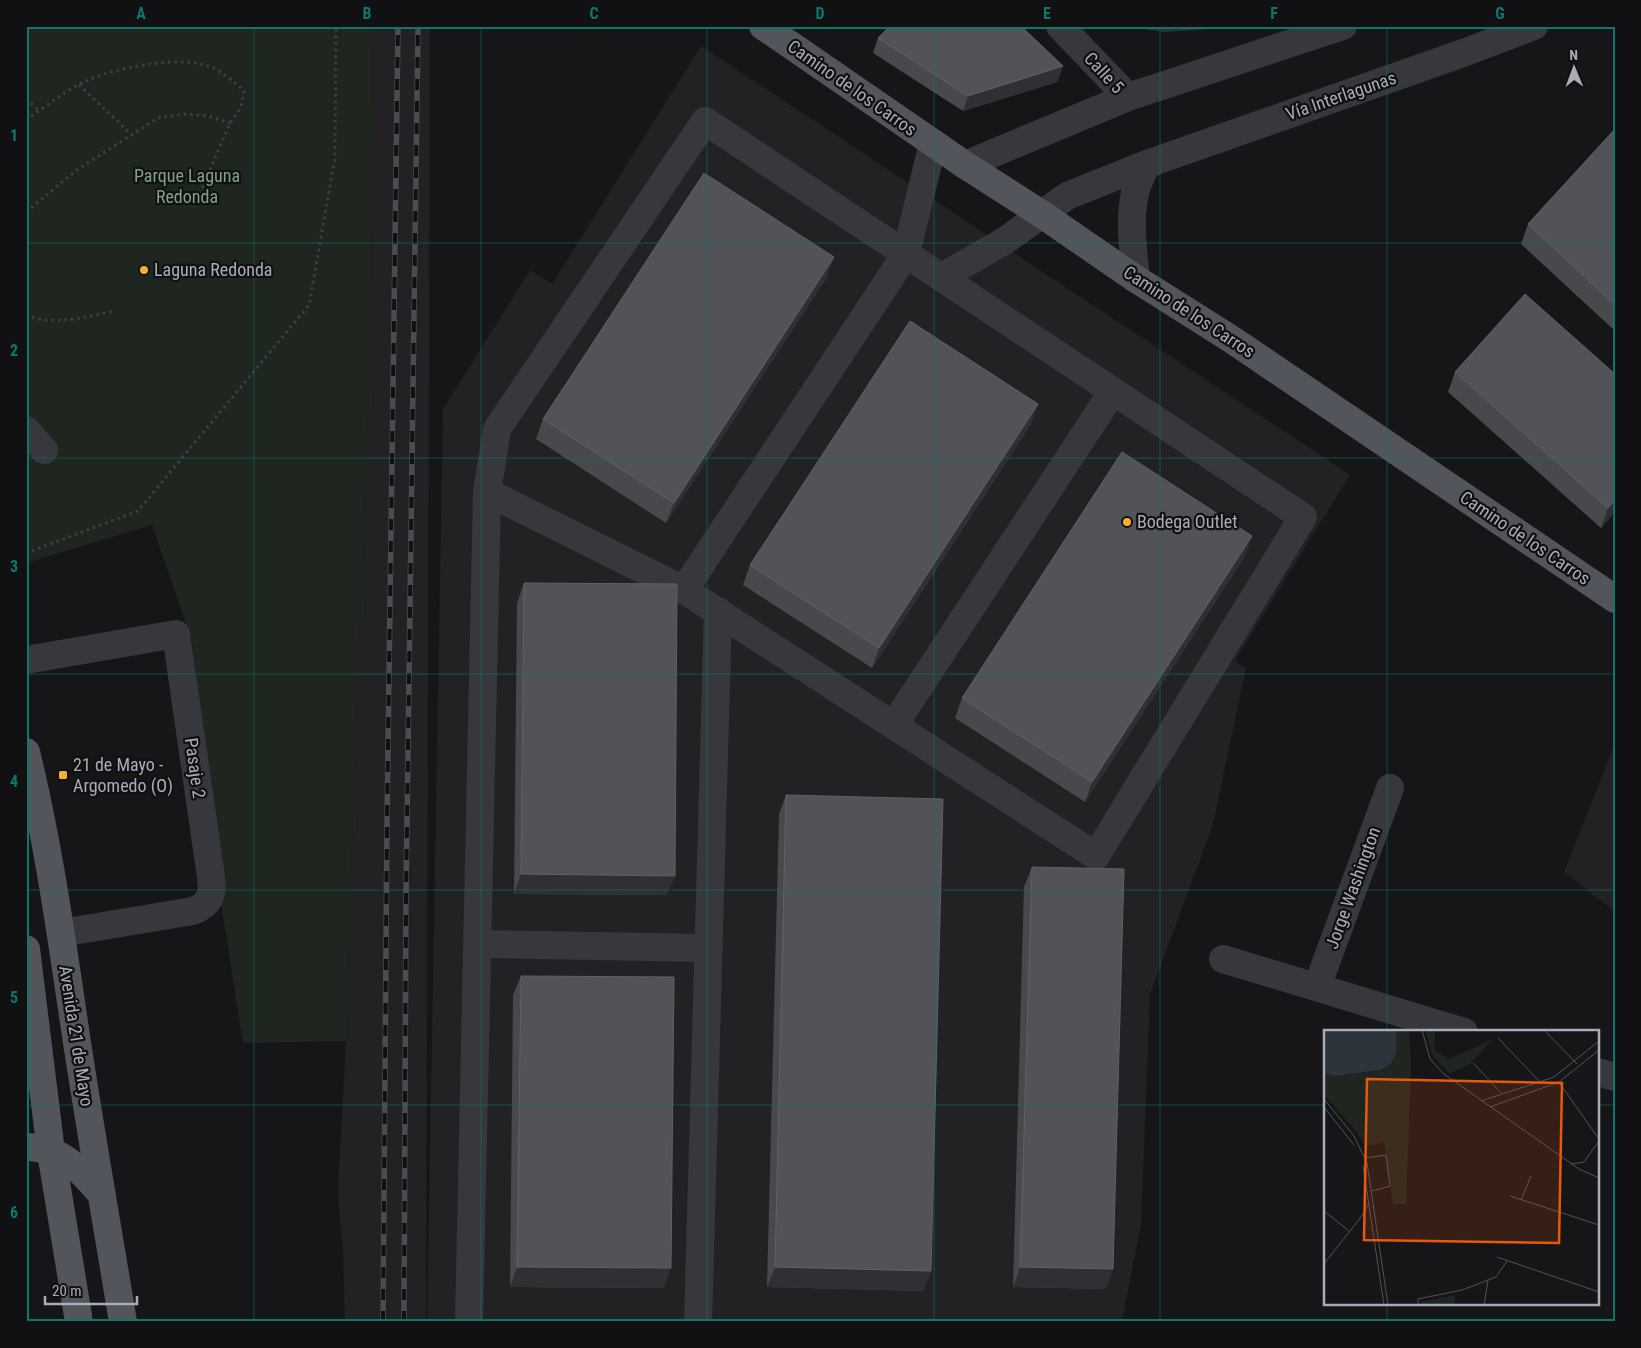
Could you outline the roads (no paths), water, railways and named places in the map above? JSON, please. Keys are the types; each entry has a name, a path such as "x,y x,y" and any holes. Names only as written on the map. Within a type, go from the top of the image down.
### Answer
{"main road":[{"name":"Camino de los Carros","path":"763,26 965,165 1043,215 1136,279 1239,344 1615,599"},
{"name":"Avenida 21 de Mayo","path":"26,752 38,801 88,1116 124,1322"},
{"name":"Avenida 21 de Mayo","path":"26,949 38,1149 79,1322"},
{"path":"38,1149 64,1158 76,1166 102,1195"}],"street":[{"name":"Calle 5","path":"1060,26 1128,97"},
{"path":"965,165 1128,97 1343,26"},
{"name":"Vía Interlagunas","path":"942,277 1006,240 1068,196 1488,34 1534,26"},
{"path":"469,1322 487,492 497,429 706,120 1303,517 1096,856 684,590 487,492"},
{"path":"684,590 906,254 933,143"},
{"path":"1136,279 1131,237 1132,209 1135,191 1147,164"},
{"path":"894,725 1112,391"},
{"path":"698,1322 718,612"},
{"name":"Pasaje 2","path":"26,660 176,634 211,877 211,894 208,902 202,908 60,933"},
{"name":"Jorge Washington","path":"1317,987 1390,788"},
{"path":"477,944 709,948"},
{"path":"1223,958 1457,1030"},
{"path":"1598,1072 1615,1077"}],"railway":[{"path":"383,1322 387,821 398,26"},
{"path":"404,1322 406,896 418,26"}],"place":[{"name":"Laguna Redonda","path":"144,270"},
{"name":"Bodega Outlet","path":"1127,522"},
{"name":"21 de Mayo - Argomedo (O)","path":"63,775"}],"park label":[{"name":"Parque Laguna Redonda","path":"187,186"}]}
